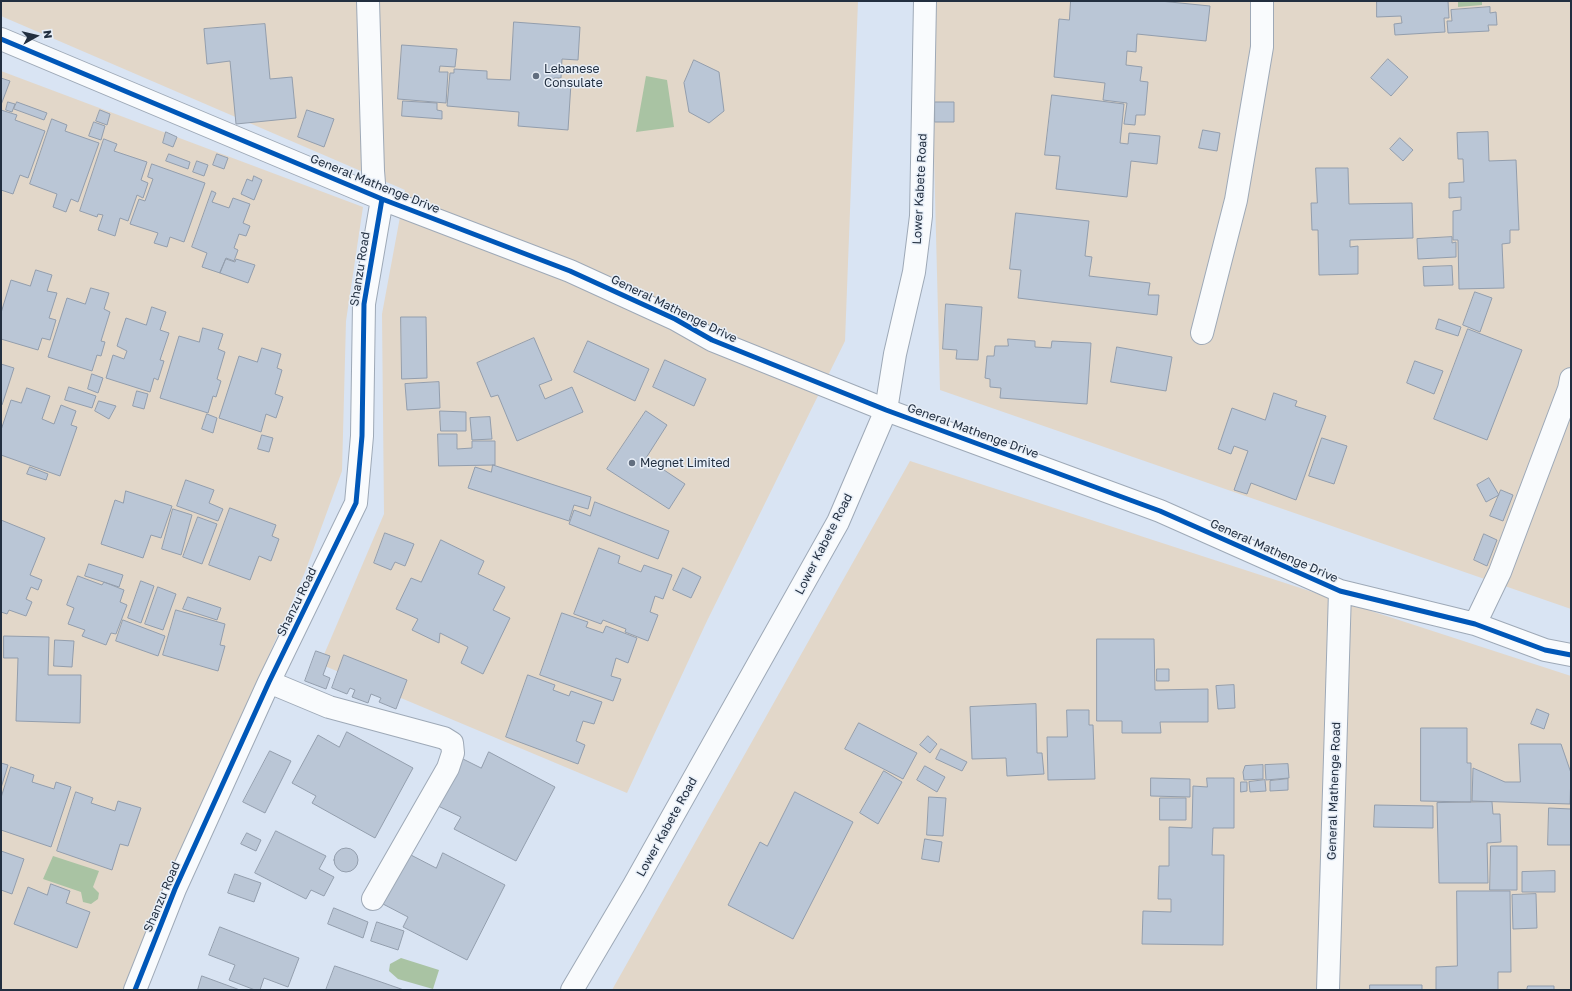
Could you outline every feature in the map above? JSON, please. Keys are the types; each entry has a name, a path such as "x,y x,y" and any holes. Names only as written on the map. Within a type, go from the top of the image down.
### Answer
{"street":[{"path":"368,1 373,171 375,196 382,199"},
{"name":"Lower Kabete Road","path":"572,990 634,885 838,522 886,410 895,354 914,272 921,216 926,1"},
{"path":"1202,333 1237,192 1262,47 1262,1"},
{"name":"General Mathenge Drive","path":"1,39 382,199 570,271 675,318 712,340 886,410 1160,511 1340,591 1475,624 1545,650 1571,655"},
{"name":"Shanzu Road","path":"135,990 175,890 269,682 356,503 362,436 364,304 382,199"},
{"path":"1475,624 1500,572 1569,389 1571,379"},
{"name":"General Mathenge Road","path":"1328,990 1340,591"},
{"path":"269,682 329,707 444,738 452,743 454,753 448,768 372,899"}],"shaded area":[{"path":"1,1 858,1 845,341 706,623 627,793 320,664 384,514 382,314 405,190 1,16"},
{"path":"930,1 1571,1 1571,609 940,390"},
{"path":"1458,1 1482,1 1482,5 1458,7"},
{"path":"1,71 363,207 346,321 342,471 305,572 124,990 1,990"},
{"path":"646,76 667,80 674,127 636,132"},
{"path":"910,461 1571,676 1571,990 612,990"},
{"path":"53,856 99,871 93,887 99,893 98,899 91,904 83,902 81,892 43,879"},
{"path":"401,958 439,970 433,989 398,979 389,971 390,964"}],"building":[{"path":"1071,1 1160,1 1210,6 1206,41 1137,34 1136,52 1127,51 1126,65 1142,67 1140,81 1148,82 1145,115 1136,115 1135,125 1124,124 1127,103 1103,100 1105,83 1054,77 1059,19 1069,20"},
{"path":"1377,1 1448,1 1449,18 1444,18 1445,32 1395,35 1394,24 1402,23 1401,16 1377,17"},
{"path":"1490,7 1490,13 1496,12 1497,25 1488,25 1489,31 1448,33 1447,21 1452,21 1451,10"},
{"name":"Lebanese Consulate","path":"514,22 580,27 578,60 562,59 561,78 554,78 554,82 571,83 568,130 518,126 519,112 447,106 450,73 454,73 454,69 487,71 487,79 510,80"},
{"path":"265,24 270,79 292,77 296,118 236,124 230,61 207,64 204,29"},
{"path":"402,45 457,49 455,67 440,66 439,72 448,72 446,103 398,99"},
{"path":"1388,59 1408,77 1391,96 1371,78"},
{"path":"694,60 719,72 724,111 709,123 689,112 684,83"},
{"path":"1,78 10,81 1,105"},
{"path":"1052,95 1124,104 1120,143 1128,144 1129,133 1160,136 1157,164 1131,161 1127,197 1056,189 1060,156 1045,155"},
{"path":"403,101 437,103 437,110 442,111 442,119 402,116"},
{"path":"8,102 15,104 12,112 6,110"},
{"path":"17,102 47,113 44,120 14,109"},
{"path":"935,102 954,102 954,122 935,122"},
{"path":"1,110 17,115 15,120 45,131 28,178 20,175 13,194 1,190"},
{"path":"100,110 110,114 107,125 96,121"},
{"path":"307,110 334,119 324,147 298,137"},
{"path":"52,119 67,125 65,131 99,143 78,202 71,199 66,212 53,207 57,194 30,184"},
{"path":"94,122 105,126 101,140 89,136"},
{"path":"1203,130 1220,133 1217,151 1199,148"},
{"path":"166,132 177,137 173,147 163,143"},
{"path":"1488,132 1489,161 1516,160 1519,230 1510,230 1510,243 1502,244 1504,288 1459,289 1458,240 1453,240 1453,211 1461,210 1461,197 1449,198 1449,183 1464,182 1463,159 1458,159 1457,133"},
{"path":"1400,138 1413,150 1403,161 1390,149"},
{"path":"104,139 117,144 114,151 147,162 141,180 148,183 143,198 137,195 128,221 120,218 115,236 98,230 103,215 98,214 97,217 80,211"},
{"path":"169,154 190,162 188,169 166,161"},
{"path":"217,154 228,158 224,169 213,165"},
{"path":"197,161 208,165 204,176 193,172"},
{"path":"152,164 205,183 184,242 170,237 167,247 154,243 158,233 130,224 139,199 145,201 153,179 148,177"},
{"path":"1316,168 1348,168 1349,204 1412,203 1413,238 1350,240 1350,247 1358,246 1358,274 1319,275 1318,230 1312,230 1311,203 1317,203"},
{"path":"254,176 262,180 254,200 241,194 247,179 252,181"},
{"path":"212,191 216,193 212,202 229,208 233,198 250,204 243,223 250,226 246,236 239,234 234,248 238,250 234,261 226,258 220,273 202,267 207,253 192,247"},
{"path":"1016,213 1089,221 1085,256 1092,257 1089,276 1150,283 1148,295 1159,295 1157,315 1018,298 1021,270 1010,269"},
{"path":"1452,237 1452,243 1456,242 1456,257 1418,259 1417,239"},
{"path":"226,259 235,262 236,259 255,265 248,283 220,273"},
{"path":"1452,266 1453,285 1424,286 1423,267"},
{"path":"36,270 52,275 47,291 57,293 49,318 56,320 50,340 42,338 38,350 1,339 1,313 11,280 30,286"},
{"path":"91,288 109,293 104,309 110,312 101,341 105,342 101,356 97,355 92,371 48,357 67,298 85,304"},
{"path":"1475,292 1492,298 1480,332 1463,325"},
{"path":"946,304 982,307 978,360 956,359 957,350 943,349"},
{"path":"152,307 166,312 160,330 169,333 160,360 164,361 158,380 154,378 150,392 106,378 113,355 124,359 127,351 117,346 126,318 146,325"},
{"path":"401,317 426,317 427,378 402,379"},
{"path":"1439,319 1461,327 1458,336 1436,329"},
{"path":"203,328 223,334 218,349 225,352 217,379 221,381 216,397 213,396 208,413 160,398 179,336 199,342"},
{"path":"1468,329 1522,350 1487,440 1434,419"},
{"path":"534,338 552,380 539,385 545,399 572,387 583,412 517,441 498,395 491,397 477,363"},
{"path":"1008,339 1035,341 1035,347 1051,348 1052,341 1091,343 1087,404 1000,398 1001,388 990,387 990,379 985,378 987,356 994,356 995,346 1008,346"},
{"path":"588,341 649,369 635,401 574,372"},
{"path":"1117,347 1172,357 1166,391 1111,382"},
{"path":"262,348 281,354 277,368 282,370 275,394 283,397 276,418 266,414 261,432 219,418 239,356 257,362"},
{"path":"665,360 706,379 694,406 653,387"},
{"path":"1415,361 1443,371 1434,394 1407,383"},
{"path":"1,364 14,368 2,405 1,405"},
{"path":"92,374 103,378 98,393 88,389"},
{"path":"439,382 440,408 407,410 405,384"},
{"path":"69,387 96,396 92,408 65,400"},
{"path":"27,388 50,396 42,419 54,424 61,405 76,411 71,425 77,427 60,476 1,455 1,430 11,400 21,403"},
{"path":"137,391 148,394 144,409 133,406"},
{"path":"1274,393 1297,401 1295,406 1326,416 1296,500 1251,483 1247,494 1234,490 1248,451 1234,446 1231,454 1218,449 1232,408 1265,420"},
{"path":"99,401 116,406 109,419 95,411"},
{"path":"440,411 466,412 466,431 441,431"},
{"name":"Megnet Limited","path":"646,411 667,425 646,458 685,484 669,509 607,469"},
{"path":"207,414 217,418 213,433 202,429"},
{"path":"490,417 492,439 472,440 470,418"},
{"path":"438,434 457,434 457,449 472,448 472,441 495,441 495,465 439,466"},
{"path":"262,435 273,438 269,452 258,449"},
{"path":"1322,438 1347,446 1334,484 1309,476"},
{"path":"493,465 591,497 588,509 574,505 569,521 468,488 475,467 491,472"},
{"path":"30,467 48,474 46,480 27,474"},
{"path":"1489,478 1499,495 1486,502 1477,485"},
{"path":"186,480 214,490 209,503 223,509 218,521 177,506"},
{"path":"1501,490 1513,495 1503,521 1490,516"},
{"path":"126,491 172,506 161,538 151,535 143,558 101,544 115,500 123,503"},
{"path":"595,502 669,531 658,559 569,524 574,510 590,516"},
{"path":"230,508 276,525 272,536 279,539 271,561 259,556 250,580 209,565"},
{"path":"173,509 192,515 181,555 162,549"},
{"path":"198,517 217,524 202,564 183,557"},
{"path":"1,520 45,538 30,575 42,580 38,590 31,587 26,599 32,602 26,616 9,610 7,614 1,612"},
{"path":"385,533 414,544 405,566 395,562 391,570 374,563"},
{"path":"1484,534 1497,540 1487,566 1474,560"},
{"path":"441,540 484,561 478,574 505,587 493,610 510,618 483,674 461,663 468,647 440,633 439,643 412,630 418,619 396,609 411,578 421,582"},
{"path":"599,548 620,556 618,563 641,572 644,565 672,575 663,599 655,596 650,612 658,615 648,641 625,632 626,629 603,620 601,624 574,614"},
{"path":"89,564 123,575 119,587 85,576"},
{"path":"683,568 701,577 691,598 673,590"},
{"path":"78,576 102,585 104,582 124,590 120,602 127,605 116,634 111,633 106,645 82,636 85,630 68,624 74,608 67,605"},
{"path":"141,581 154,586 141,623 128,618"},
{"path":"158,587 176,594 163,630 145,624"},
{"path":"188,597 221,608 217,620 183,609"},
{"path":"176,610 225,624 220,645 225,646 218,671 163,655"},
{"path":"562,613 588,622 586,627 603,633 606,626 637,638 628,663 616,658 611,676 621,679 613,701 540,675"},
{"path":"123,620 165,636 158,656 116,641"},
{"path":"4,636 49,637 48,675 81,675 80,723 16,721 18,658 4,658"},
{"path":"1097,639 1154,639 1155,690 1208,689 1208,722 1160,722 1161,733 1122,733 1122,721 1097,721"},
{"path":"55,640 74,641 72,667 54,666"},
{"path":"316,651 330,656 323,675 330,678 326,689 305,681"},
{"path":"344,655 407,680 396,709 379,702 381,698 371,694 368,703 352,697 355,690 350,688 347,694 332,688"},
{"path":"1157,669 1169,669 1169,681 1157,681"},
{"path":"528,675 555,685 553,690 569,696 571,691 602,702 594,724 583,721 576,741 585,745 578,764 506,737"},
{"path":"1234,685 1235,708 1218,709 1216,686"},
{"path":"1036,704 1037,753 1042,753 1044,774 1007,776 1006,758 972,759 970,707"},
{"path":"1537,709 1549,714 1544,729 1531,724"},
{"path":"1067,710 1089,710 1089,725 1093,725 1095,779 1048,780 1047,737 1067,737"},
{"path":"859,723 917,753 903,779 845,749"},
{"path":"1421,728 1467,728 1467,763 1471,763 1471,802 1421,801"},
{"path":"347,732 413,768 375,838 312,803 316,796 292,783 318,735 339,747"},
{"path":"928,736 937,744 930,753 920,745"},
{"path":"1519,744 1561,744 1571,773 1570,804 1472,801 1473,768 1505,782 1520,782"},
{"path":"941,749 967,762 962,771 936,759"},
{"path":"270,751 291,761 265,813 243,802"},
{"path":"489,752 555,787 516,861 454,829 461,817 436,805 461,758 481,768"},
{"path":"1,763 8,765 1,788"},
{"path":"1288,764 1289,778 1266,780 1265,765"},
{"path":"1263,765 1263,779 1244,780 1243,772 1245,766"},
{"path":"925,766 945,777 937,792 917,780"},
{"path":"11,767 34,775 32,782 54,789 56,782 71,787 51,847 1,830 1,798"},
{"path":"884,771 902,782 878,824 860,813"},
{"path":"1151,778 1190,779 1190,797 1151,796"},
{"path":"1207,778 1234,778 1234,828 1213,828 1212,855 1224,855 1223,945 1142,944 1143,911 1171,912 1171,899 1158,899 1159,866 1169,866 1169,827 1192,828 1193,786 1207,787"},
{"path":"1288,779 1288,790 1270,791 1270,781"},
{"path":"1265,780 1266,791 1250,792 1249,782"},
{"path":"1241,782 1247,782 1247,791 1241,792"},
{"path":"76,792 93,798 91,803 115,811 118,801 141,808 128,846 120,844 112,870 57,851"},
{"path":"795,792 853,822 793,939 728,905 760,842 767,846"},
{"path":"929,797 946,798 943,836 927,835"},
{"path":"1160,798 1186,798 1186,820 1160,820"},
{"path":"1492,802 1493,814 1500,814 1501,842 1487,843 1488,883 1439,883 1437,803"},
{"path":"1375,805 1433,806 1433,828 1374,827"},
{"path":"1549,808 1571,809 1571,845 1548,845"},
{"path":"276,831 326,856 319,869 334,877 324,896 311,890 306,899 255,873"},
{"path":"247,833 261,840 256,851 241,844"},
{"path":"925,839 942,842 939,862 922,859"},
{"path":"1491,846 1517,846 1517,890 1490,890"},
{"path":"346,848 355,851 358,860 355,869 346,872 337,869 334,860 337,851"},
{"path":"1,851 24,859 12,894 1,890"},
{"path":"443,853 505,885 467,960 403,927 408,917 383,904 409,854 436,868"},
{"path":"1555,871 1555,892 1522,892 1522,872"},
{"path":"235,874 261,883 254,902 228,893"},
{"path":"51,884 70,891 66,903 90,912 77,948 14,924 28,887 47,895"},
{"path":"1457,891 1510,891 1511,972 1498,972 1498,990 1436,990 1436,967 1457,966"},
{"path":"1536,894 1537,928 1513,929 1512,895"},
{"path":"334,908 368,922 363,938 328,924"},
{"path":"377,922 404,931 398,950 371,941"},
{"path":"220,927 299,958 288,987 264,978 260,990 255,990 229,980 235,965 209,955"},
{"path":"335,966 404,990 326,990"},
{"path":"202,976 240,990 198,990"},
{"path":"1370,985 1422,985 1422,990 1370,990"},
{"path":"1528,986 1554,986 1554,990 1527,990"}],"cycle path":[{"path":"1,39 382,199 570,271 675,319 712,340 886,410 1160,511 1340,591 1475,624 1545,650 1571,655"},
{"path":"135,990 175,889 269,682 356,503 362,436 364,304 382,199"}],"place":[{"name":"Lebanese Consulate","path":"536,76"},
{"name":"Megnet Limited","path":"632,463"}]}
